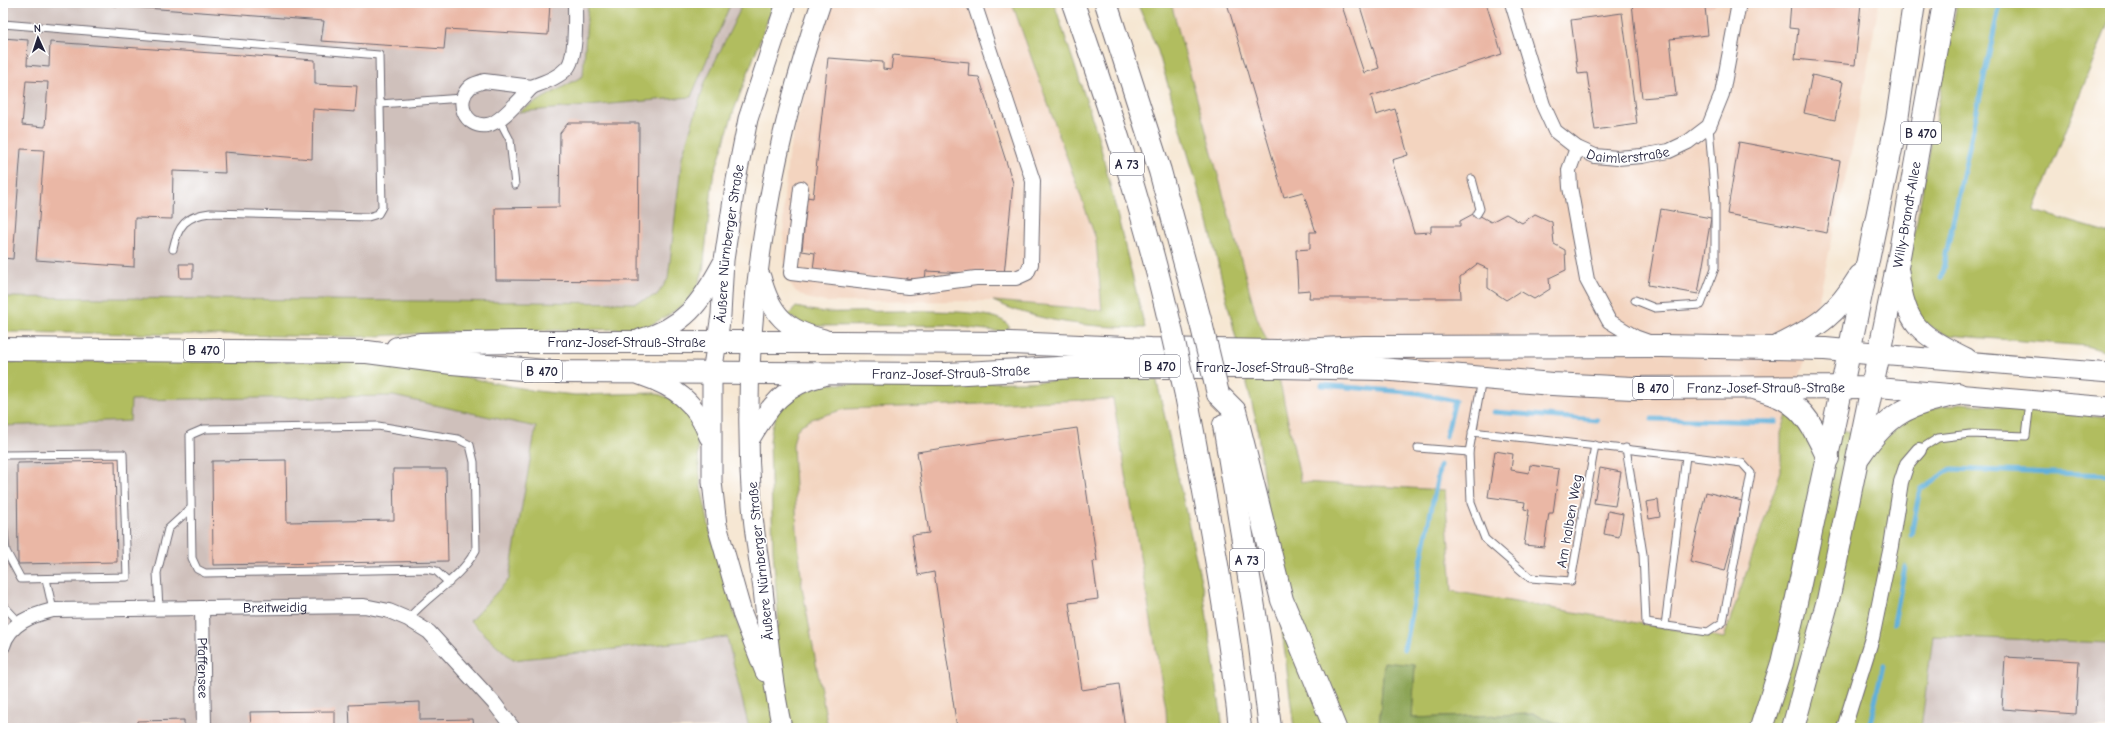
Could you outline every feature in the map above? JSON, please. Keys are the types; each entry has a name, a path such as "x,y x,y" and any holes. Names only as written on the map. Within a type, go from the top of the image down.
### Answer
{"main road":[{"name":"Äußere Nürnberger Straße","path":"775,695 742,613 719,533 712,482 712,373 721,314 724,260 736,180 748,119 786,3"},
{"name":"Äußere Nürnberger Straße","path":"782,728 775,695 752,505 750,373 759,272 778,153 792,97 821,3"},
{"name":"A 73","path":"1073,3 1134,184 1156,264 1171,329 1186,395 1220,582 1234,672 1240,728"},
{"name":"A 73","path":"1106,3 1162,178 1202,327 1218,394 1243,535 1259,638 1270,728"},
{"name":"Willy-Brandt-Allee","path":"1849,350 1897,120 1914,3"},
{"name":"Willy-Brandt-Allee","path":"1879,354 1898,262 1944,3"},
{"path":"631,342 668,330 695,309 724,260"},
{"path":"1898,262 1902,294 1911,320 1918,328 1947,348 1978,363"},
{"path":"1776,348 1828,318 1850,293 1866,267"},
{"path":"759,272 766,296 786,324 804,334 837,342"},
{"name":"Franz-Josef-Strauß-Straße","path":"367,352 420,344 631,342 1009,343 1150,349 1277,351 1364,347 1522,348 1660,346 1849,350 1978,363 2110,373"},
{"path":"1482,377 1489,361 1502,353 1522,348"},
{"name":"Franz-Josef-Strauß-Straße","path":"3,349 290,350 367,352 505,368 557,372 947,374 1076,366 1381,369 1552,384 1633,388 1872,386 2110,407"},
{"name":"B 470","path":"1842,386 1849,350"},
{"name":"B 470","path":"1872,386 1879,354"},
{"path":"633,372 660,382 679,392 702,418 712,444"},
{"path":"750,440 765,414 780,396 800,383 837,374"},
{"path":"1761,728 1782,663 1828,458 1842,386"},
{"path":"1794,728 1828,600 1872,386"},
{"path":"1754,388 1784,398 1800,410 1805,416 1828,458"},
{"path":"1218,394 1235,411 1282,600 1335,728"},
{"path":"1858,459 1870,440 1896,414 1911,406 1932,399 1958,394"}],"street":[{"path":"532,87 484,81 470,86 462,98 463,112 473,123 487,126 500,119 532,87 554,79 568,67 573,53 575,3"},
{"path":"801,188 791,273 908,287 976,278 1016,278 1027,274 1032,264 1033,181 974,3"},
{"name":"Daimlerstraße","path":"1512,3 1543,105 1555,131 1577,148 1596,156 1617,158 1642,156 1669,151 1688,142 1709,126"},
{"path":"1709,126 1722,94 1740,3"},
{"path":"1577,148 1569,170 1570,187 1587,280 1608,321 1634,337 1660,346"},
{"path":"1844,728 1872,638 1891,546 1901,482 1907,464 1918,450"},
{"name":"Breitweidig","path":"19,622 36,614 53,610 364,606 389,611 408,619 429,632 494,703 513,728"},
{"name":"Pfaffensee","path":"202,608 204,728"},
{"path":"3,646 19,622"}],"lane":[{"path":"3,24 379,55 382,207 378,214 368,217 210,213 197,214 190,218 176,233 173,249"},
{"path":"380,104 462,98"},
{"path":"500,119 510,140 515,185"},
{"path":"1635,300 1655,308 1701,306 1716,268 1715,203 1709,126"},
{"path":"1472,179 1480,209 1477,214"},
{"name":"Am halben Weg","path":"1482,377 1469,452 1471,503 1485,539 1530,578 1572,582 1594,445"},
{"path":"1918,450 1938,438 1970,434 2026,436 2030,401"},
{"path":"408,619 420,606 449,583 471,559 476,550 474,462 470,445 458,439 378,426 204,429 190,435 192,558 197,569 205,572 427,569 436,571 449,583"},
{"path":"1472,432 1626,448 1742,463 1751,473 1723,622 1708,632 1646,623 1643,554 1626,448"},
{"path":"1418,448 1469,452"},
{"path":"3,455 123,454 127,577 21,579 6,551 3,523"},
{"path":"1665,626 1686,456"},
{"path":"159,608 157,573 168,529 191,508"},
{"path":"46,579 53,610"},
{"path":"3,604 19,622"}],"shaded area":[{"path":"3,3 741,3 739,12 682,157 668,279 657,295 635,303 3,297"},
{"path":"833,3 1012,3 1096,239 1102,310 993,301 825,302 806,298 794,290 786,277 784,256 783,209 788,157 813,60"},
{"path":"1171,3 1879,3 1857,125 1823,280 1804,363 1781,433 1781,471 1725,638 1452,591 1445,490 1301,482 1275,359 1257,318"},
{"path":"393,396 536,427 509,579 470,622 513,660 727,637 749,728 3,728 3,426 129,421 131,400"},
{"path":"1113,399 1166,708 1167,728 828,728 802,587 797,530 793,445 796,431 801,425 812,419 845,409"},
{"path":"1933,636 2110,643 2110,728 1921,728"}],"green space":[{"path":"588,3 731,3 691,97 518,112 583,76"},
{"path":"741,3 774,3 733,113 713,178 703,271 697,288 686,303 649,326 631,329 447,332 360,337 3,332 3,297 635,303 657,295 668,279 682,157 705,82 739,12"},
{"path":"1012,3 1054,3 1098,136 1145,328 1086,325 1048,319 993,301 1102,310 1096,239"},
{"path":"1137,3 1171,3 1257,318 1275,359 1301,482 1445,490 1452,591 1724,638 1781,471 1781,433 1787,415 1881,442 1916,413 1960,403 2110,417 2110,643 1933,636 1921,728 1571,728 1533,714 1412,718 1415,665 1384,663 1379,728 1294,728 1257,425 1209,226 1158,51"},
{"path":"1957,3 2110,3 2110,19 2034,211 2110,233 2110,353 2087,346 1947,335 1934,329 1922,320 1908,288 1908,269"},
{"path":"796,307 823,312 924,311 981,314 1000,319 1009,327 1003,332 946,325 813,326 801,323 788,315"},
{"path":"360,361 434,371 536,391 575,395 655,393 669,398 684,410 696,426 701,486 712,540 741,634 779,626 773,551 770,441 772,427 778,411 791,398 825,384 1023,382 1156,377 1203,590 1223,728 1167,728 1166,708 1113,399 845,409 812,419 801,425 796,431 793,445 797,530 802,587 828,728 749,728 727,637 513,660 470,621 509,579 536,427 393,396 131,400 130,421 3,426 3,362"},
{"path":"1384,662 1415,665 1412,718 1533,714 1571,728 1379,728"}],"building":[{"path":"77,3 550,3 548,35 446,29 444,49 321,41 324,21"},
{"path":"1227,3 1341,3 1364,73 1379,68 1359,3 1486,3 1502,54 1371,96 1376,115 1395,109 1408,155 1392,160 1414,233 1431,232 1431,226 1460,226 1460,221 1475,213 1491,222 1506,214 1522,223 1535,214 1552,222 1554,244 1565,250 1566,270 1549,278 1550,289 1534,299 1520,291 1506,300 1488,288 1488,269 1477,264 1460,277 1461,298 1309,298 1310,290 1298,291 1296,250 1310,249 1310,232 1316,232 1303,192 1284,197"},
{"path":"1632,3 1715,3 1715,6 1705,7 1708,35 1670,39 1676,95 1642,98"},
{"path":"1791,3 1861,3 1855,65 1795,59 1798,29 1789,28"},
{"path":"1622,13 1637,124 1595,130 1587,73 1578,74 1571,20"},
{"path":"3,38 28,40 27,65 49,67 50,42 315,60 315,84 357,86 355,112 313,109 312,159 224,152 225,173 173,171 172,219 135,218 134,267 36,260 44,150 21,149 13,259 3,258","holes":["26,81 48,82 45,127 22,125"]},
{"path":"893,55 969,62 968,76 979,77 1013,183 1004,275 926,271 925,281 906,278 905,281 813,270 815,253 802,251 807,197 813,198 828,58 883,62 883,69 891,70"},
{"path":"1812,75 1843,82 1835,120 1804,113"},
{"path":"568,123 639,123 638,281 496,280 495,208 559,207 560,133"},
{"path":"1739,142 1840,161 1827,233 1727,214"},
{"path":"1661,209 1711,218 1698,294 1648,285"},
{"path":"179,264 193,264 193,278 180,278"},
{"path":"1077,428 1097,561 1093,562 1098,599 1069,603 1082,690 1119,684 1125,728 957,728 934,572 918,575 912,535 929,533 917,452"},
{"path":"1495,451 1513,454 1511,470 1529,473 1530,465 1559,469 1553,513 1549,513 1544,547 1524,545 1529,510 1524,509 1525,502 1488,497"},
{"path":"286,460 287,522 394,520 393,469 446,469 448,561 213,565 212,461"},
{"path":"115,461 117,562 18,564 17,463"},
{"path":"1600,468 1621,472 1615,506 1594,503"},
{"path":"1706,492 1742,501 1725,571 1690,562"},
{"path":"1658,500 1660,517 1649,519 1646,502"},
{"path":"1608,511 1623,514 1619,537 1604,534"},
{"path":"2005,657 2079,661 2076,714 2002,709"},
{"path":"420,702 420,720 473,719 474,728 350,728 349,705"},
{"path":"335,711 335,728 251,728 250,712"},
{"path":"184,720 184,728 137,728 137,721"}],"waterway":[{"path":"1941,278 2000,3"},
{"path":"1322,385 1418,393 1455,401 1446,436"},
{"path":"1494,412 1597,420"},
{"path":"1652,419 1776,422"},
{"path":"1404,649 1440,465"},
{"path":"1911,535 1920,489 1951,469 2110,475"},
{"path":"1894,623 1905,567"},
{"path":"1869,728 1883,665"}]}
